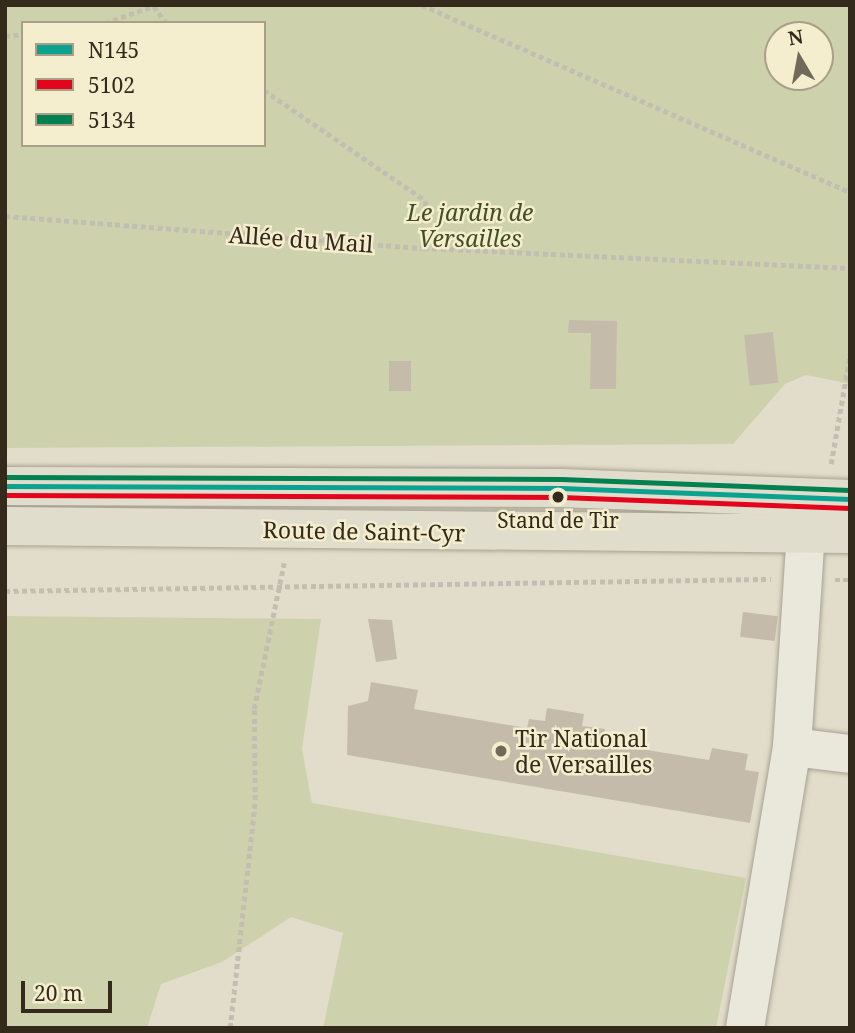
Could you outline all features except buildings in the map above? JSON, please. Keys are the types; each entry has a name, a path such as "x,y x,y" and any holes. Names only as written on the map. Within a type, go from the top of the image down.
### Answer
{"main road":[{"name":"Route de Saint-Cyr","path":"5,486 561,488 837,498"},
{"name":"Route de Saint-Cyr","path":"5,526 286,531 850,534"}],"lane":[{"path":"745,1028 792,747 806,533 837,498"},
{"path":"792,747 850,754"}],"path":[{"path":"422,5 850,192"},
{"path":"111,21 155,6 165,21"},
{"path":"266,91 426,201 424,248"},
{"name":"Allée du Mail","path":"5,216 424,248 850,268"},
{"path":"837,498 850,354"},
{"path":"230,1028 255,800 254,709 282,588 286,531"},
{"path":"5,590 850,580"}],"green space":[{"name":"Le jardin de Versailles","path":"5,5 850,5 850,384 806,375 785,384 733,444 5,448"},
{"path":"5,616 321,619 302,749 312,803 746,878 716,1028 323,1028 343,933 291,917 222,962 161,984 147,1028 5,1028"}],"transit line":[{"name":"5134","path":"5,477 561,479 850,490"},
{"name":"N145","path":"5,486 561,488 850,499"},
{"name":"5102","path":"5,495 561,497 850,508"}],"place":[{"name":"Stand de Tir","path":"558,497"},
{"name":"Tir National de Versailles","path":"501,751"}]}
